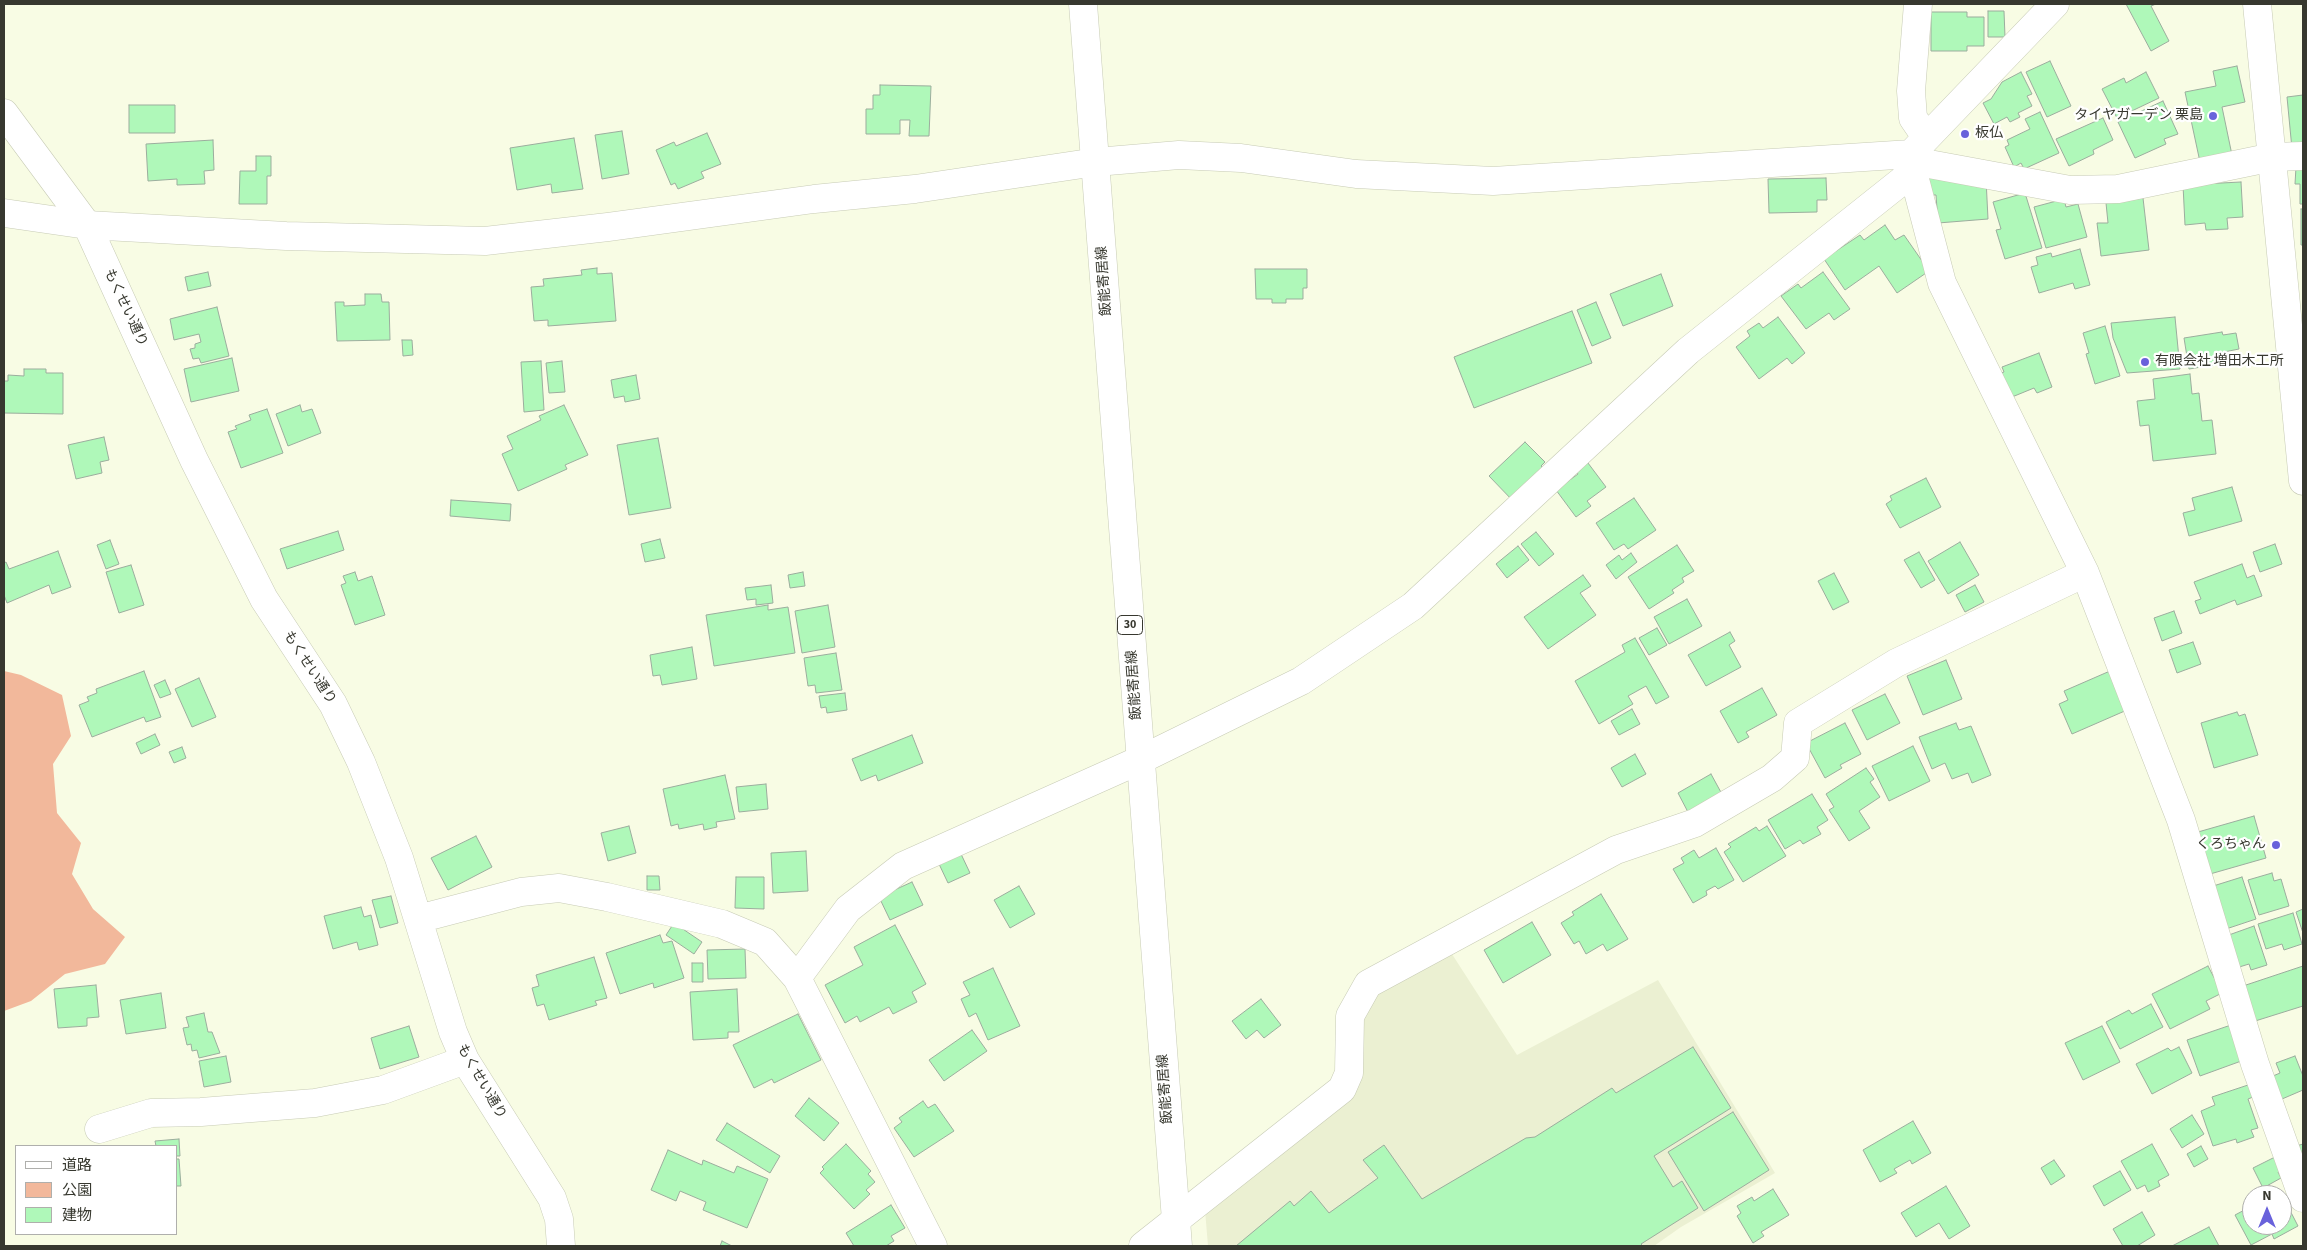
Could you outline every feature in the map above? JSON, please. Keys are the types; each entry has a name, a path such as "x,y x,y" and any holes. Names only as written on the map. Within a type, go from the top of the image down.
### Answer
{"street":[{"name":"飯能寄居線","path":"1083,4 1178,1246"},
{"path":"1918,4 1912,91 1913,118 1917,154 1942,283 2085,573 2181,820 2255,1064 2303,1198"},
{"path":"797,978 848,909 903,866 1140,760 1301,681 1413,606 1688,351 1917,154 2055,4"},
{"path":"2257,4 2303,481"},
{"name":"もくせい通り","path":"4,113 87,225 194,460 264,599 333,704 361,762 399,858 453,1032 465,1060 552,1198 559,1219 561,1246"},
{"path":"4,213 87,225 286,236 485,241 608,227 814,199 915,189 1096,162 1164,156 1203,155 1278,162 1356,174 1493,181 1917,154 1929,164 2070,190 2118,189 2273,157 2303,156"},
{"path":"1143,1246 1342,1089 1349,1073 1350,1016 1368,984 1616,850 1695,823 1772,778 1794,758 1798,723 1896,663 2085,573"},
{"path":"418,919 521,892 559,888 607,897 722,924 765,942 797,978 932,1246"},
{"path":"99,1129 151,1113 201,1112 315,1103 383,1090 465,1060"}],"shaded area":[{"path":"1450,951 1517,1055 1658,980 1775,1173 1681,1227 1654,1246 1208,1246 1205,1210 1350,1100 1362,1066 1361,1017 1377,989"}],"green space":[{"path":"4,671 21,675 62,695 71,736 53,764 57,813 81,843 72,874 93,909 125,937 105,964 65,974 31,1001 4,1011"}],"building":[{"path":"2126,4 2156,4 2151,6 2169,41 2151,51"},
{"path":"1988,11 2004,11 2005,37 1988,37"},
{"path":"1931,12 1967,12 1967,17 1984,17 1984,46 1967,46 1967,51 1931,51"},
{"path":"2050,61 2071,106 2047,117 2026,72"},
{"path":"2237,66 2245,102 2222,107 2232,155 2200,162 2185,92 2216,86 2213,71"},
{"path":"2021,72 2032,94 2027,96 2032,106 2018,113 2020,117 2010,122 2007,117 1994,124 1983,103 1991,99 2002,82"},
{"path":"2146,72 2159,98 2117,118 2102,89 2124,78 2126,83"},
{"path":"880,85 931,86 929,136 909,136 910,120 900,120 900,134 866,134 866,109 873,109 873,95 880,95"},
{"path":"2303,95 2303,148 2292,149 2287,97"},
{"path":"2163,101 2178,134 2164,139 2166,144 2135,158 2118,122"},
{"path":"129,105 175,105 175,133 129,133"},
{"path":"2040,112 2059,153 2024,169 2021,163 2014,167 2005,147 2009,145 2007,140 2030,129 2025,119"},
{"path":"2103,118 2113,140 2093,150 2094,154 2069,166 2056,139"},
{"path":"622,131 629,174 602,179 595,135"},
{"path":"707,133 721,164 701,172 704,178 678,189 675,183 671,185 656,150 674,142 676,146"},
{"path":"574,138 583,189 552,193 551,184 517,190 510,148"},
{"path":"213,140 214,170 204,171 205,184 177,185 177,179 148,181 146,144"},
{"path":"256,156 271,156 271,176 267,176 267,204 239,204 240,171 256,171"},
{"path":"2296,167 2303,168 2303,204 2300,204 2300,184 2295,184"},
{"path":"1929,177 1986,179 1988,219 1938,223 1936,195 1931,195"},
{"path":"1826,178 1827,200 1817,200 1817,212 1769,213 1768,179"},
{"path":"2241,182 2243,217 2227,218 2228,229 2206,230 2205,223 2185,225 2183,185"},
{"path":"2025,193 2042,248 2005,259 1996,230 2001,229 1993,202"},
{"path":"2143,198 2149,250 2101,256 2097,223 2108,223 2106,203"},
{"path":"2064,199 2066,207 2078,204 2087,237 2046,248 2034,207"},
{"path":"2301,209 2303,209 2303,245 2301,245"},
{"path":"1885,225 1895,240 1904,235 1929,271 1897,293 1879,266 1845,290 1824,259 1860,235 1864,240"},
{"path":"2080,249 2090,285 2075,289 2073,283 2039,293 2031,267 2038,265 2036,257 2051,253 2052,257"},
{"path":"597,268 597,274 612,273 616,321 548,326 548,320 534,321 531,287 544,286 543,279 582,275 581,270"},
{"path":"1255,269 1307,269 1307,288 1303,288 1303,299 1286,299 1286,303 1272,303 1272,299 1256,299"},
{"path":"208,272 211,286 188,291 185,277"},
{"path":"1823,272 1850,309 1834,320 1829,313 1806,329 1781,296 1798,284 1801,288"},
{"path":"1661,274 1673,306 1623,326 1610,294"},
{"path":"365,294 381,294 382,302 389,302 390,340 337,341 335,302 344,302 344,306 365,305"},
{"path":"1596,302 1611,338 1592,346 1577,310"},
{"path":"217,307 229,356 201,363 199,358 193,359 190,349 195,348 195,344 201,342 199,334 174,340 170,319"},
{"path":"1572,311 1592,363 1474,408 1454,357"},
{"path":"1778,317 1805,353 1792,364 1787,358 1759,379 1736,347 1750,336 1747,331 1759,323 1763,328"},
{"path":"2175,317 2180,369 2127,373 2113,338 2111,323"},
{"path":"2105,326 2120,376 2095,384 2086,354 2089,353 2083,333"},
{"path":"2222,332 2223,335 2236,333 2239,349 2224,352 2226,363 2189,369 2184,338"},
{"path":"402,340 412,340 413,355 403,356"},
{"path":"2039,353 2052,387 2037,393 2034,388 2012,397 1998,374 2004,372 2002,367"},
{"path":"232,358 239,391 191,402 184,369"},
{"path":"541,361 544,410 524,412 521,362"},
{"path":"562,361 565,392 549,393 546,363"},
{"path":"24,369 46,369 46,373 63,373 63,414 4,413 4,381 8,381 8,375 24,376"},
{"path":"2190,374 2192,394 2199,393 2202,421 2212,420 2216,454 2153,461 2149,425 2140,426 2137,401 2155,399 2153,379"},
{"path":"636,375 640,399 625,402 624,396 614,398 611,380"},
{"path":"300,405 302,412 312,409 321,433 288,446 276,414"},
{"path":"564,405 588,455 565,465 567,469 518,491 502,454 513,449 507,436 541,420 539,416"},
{"path":"267,409 283,453 241,468 228,432 237,429 235,426 251,420 249,415"},
{"path":"104,437 109,460 100,462 102,473 76,479 68,445"},
{"path":"658,438 671,508 629,515 617,445"},
{"path":"1525,442 1545,462 1541,466 1547,472 1515,503 1489,476"},
{"path":"1585,459 1606,487 1587,501 1591,506 1576,517 1556,490 1578,474 1574,468"},
{"path":"1926,478 1941,507 1900,528 1886,504 1892,500 1890,496"},
{"path":"2232,487 2242,521 2189,536 2183,513 2195,510 2192,498"},
{"path":"1634,498 1656,530 1628,549 1624,544 1614,550 1596,523"},
{"path":"451,500 511,504 510,521 450,516"},
{"path":"338,531 344,550 287,569 280,549"},
{"path":"1536,532 1554,554 1539,566 1521,544"},
{"path":"660,539 665,558 645,562 641,544"},
{"path":"110,540 119,564 106,569 97,545"},
{"path":"1960,542 1979,575 1948,594 1928,561"},
{"path":"2275,544 2282,564 2260,572 2253,552"},
{"path":"1677,545 1694,571 1682,578 1684,582 1672,590 1674,593 1649,609 1628,577"},
{"path":"1518,546 1529,560 1507,578 1496,564"},
{"path":"58,551 71,587 52,594 49,585 7,603 4,595 4,563 6,562 9,569"},
{"path":"1919,552 1935,580 1921,588 1904,560"},
{"path":"1631,553 1637,562 1616,579 1606,565 1619,555 1622,560"},
{"path":"2242,564 2247,578 2254,575 2262,596 2237,605 2235,600 2200,614 2195,601 2201,599 2194,582"},
{"path":"131,565 144,605 119,613 106,572"},
{"path":"355,572 358,581 372,576 385,615 355,625 341,585 346,583 343,576"},
{"path":"803,572 805,586 790,588 788,575"},
{"path":"1834,573 1849,602 1833,610 1818,581"},
{"path":"1583,575 1591,586 1580,593 1596,615 1548,649 1524,617"},
{"path":"771,585 773,603 756,605 756,599 747,600 745,588"},
{"path":"1975,585 1984,602 1965,612 1956,595"},
{"path":"1687,599 1702,626 1669,644 1654,617"},
{"path":"768,605 768,610 788,607 795,653 714,666 706,615"},
{"path":"828,605 835,647 802,653 795,611"},
{"path":"2174,611 2182,633 2162,641 2154,618"},
{"path":"1657,628 1667,645 1649,655 1639,638"},
{"path":"1730,632 1735,641 1729,645 1741,667 1706,686 1688,655"},
{"path":"1635,638 1669,697 1656,704 1646,686 1628,696 1633,704 1599,724 1575,681 1625,652 1622,645"},
{"path":"2193,642 2201,664 2177,673 2169,650"},
{"path":"692,647 697,679 662,685 660,675 653,676 650,655"},
{"path":"836,653 842,690 816,693 815,685 808,686 804,658"},
{"path":"1946,660 1962,699 1923,715 1907,676"},
{"path":"144,671 161,717 146,722 144,717 92,737 79,705 89,701 87,697 97,693 96,689"},
{"path":"2110,671 2127,710 2072,734 2059,704 2068,700 2064,691"},
{"path":"199,678 216,717 192,727 175,689"},
{"path":"165,680 171,694 160,698 154,685"},
{"path":"1762,688 1777,715 1746,732 1749,737 1738,743 1720,711"},
{"path":"845,693 847,710 827,713 826,707 821,708 819,696"},
{"path":"1885,694 1900,723 1867,740 1852,710"},
{"path":"1632,709 1640,724 1619,735 1611,721"},
{"path":"2237,712 2239,716 2245,714 2258,755 2214,768 2201,723"},
{"path":"1845,723 1861,754 1840,765 1842,768 1825,778 1806,743"},
{"path":"1956,723 1959,730 1971,726 1991,775 1972,783 1968,773 1952,779 1945,763 1932,769 1919,737"},
{"path":"155,734 160,745 141,754 136,743"},
{"path":"912,735 923,763 878,781 876,775 861,781 852,759"},
{"path":"1913,746 1930,781 1889,801 1872,766"},
{"path":"182,747 186,758 174,763 169,752"},
{"path":"1635,754 1646,774 1622,787 1611,768"},
{"path":"1866,768 1874,779 1870,782 1880,797 1859,811 1870,828 1849,841 1829,810 1834,807 1826,794"},
{"path":"1711,774 1723,796 1689,814 1678,793"},
{"path":"725,775 735,819 716,822 717,827 704,830 703,824 679,829 678,824 671,826 663,789"},
{"path":"766,784 768,809 739,812 736,787"},
{"path":"1812,794 1828,820 1817,827 1821,834 1803,844 1800,840 1785,849 1768,820"},
{"path":"2254,816 2266,858 2210,874 2198,832"},
{"path":"629,826 636,853 608,861 601,833"},
{"path":"1767,826 1786,856 1743,882 1724,852 1731,847 1728,844 1756,827 1759,831"},
{"path":"476,836 492,867 448,890 431,858"},
{"path":"1716,848 1734,880 1718,889 1715,886 1706,891 1707,895 1693,903 1673,869 1684,863 1681,858 1694,850 1699,858"},
{"path":"806,851 808,891 773,893 771,853"},
{"path":"961,854 970,873 948,883 939,864"},
{"path":"2272,873 2274,881 2281,879 2289,906 2259,915 2248,880"},
{"path":"647,876 659,876 660,890 647,890"},
{"path":"736,877 764,877 764,909 735,908"},
{"path":"2242,877 2256,919 2223,930 2210,887"},
{"path":"912,882 923,905 890,920 879,897"},
{"path":"1019,886 1035,914 1010,928 994,900"},
{"path":"1601,894 1628,939 1607,951 1603,944 1586,954 1579,941 1574,944 1561,923 1574,915 1572,912"},
{"path":"391,896 398,923 380,928 372,900"},
{"path":"361,907 364,917 371,915 378,945 359,950 357,942 333,949 324,916"},
{"path":"2303,909 2303,933 2296,912"},
{"path":"2293,913 2302,944 2284,950 2282,944 2266,949 2258,924"},
{"path":"1532,922 1551,955 1503,983 1484,950"},
{"path":"674,923 702,942 694,954 666,935"},
{"path":"895,925 926,984 912,992 917,1002 893,1014 889,1007 860,1022 857,1016 845,1023 825,985 863,965 854,947"},
{"path":"2254,926 2267,965 2251,970 2249,964 2236,968 2226,936"},
{"path":"660,935 663,943 672,941 684,978 654,988 653,983 620,994 606,953"},
{"path":"745,949 746,978 708,979 707,950"},
{"path":"594,957 607,998 595,1001 597,1005 549,1020 544,1004 537,1006 532,988 539,986 536,975"},
{"path":"692,963 703,963 703,982 692,982"},
{"path":"2208,966 2222,993 2206,1001 2210,1009 2170,1029 2152,994"},
{"path":"2303,966 2303,1006 2252,1022 2240,987"},
{"path":"993,968 1020,1026 988,1040 976,1013 969,1017 961,999 970,995 963,982"},
{"path":"96,985 99,1017 87,1018 87,1026 58,1028 54,989"},
{"path":"737,989 739,1032 728,1032 728,1038 693,1040 690,992"},
{"path":"161,993 166,1028 126,1034 120,1000"},
{"path":"1261,999 1281,1025 1264,1038 1257,1030 1246,1039 1232,1021"},
{"path":"2151,1004 2163,1027 2120,1049 2106,1022 2129,1010 2132,1014"},
{"path":"204,1013 208,1032 212,1032 220,1053 199,1058 197,1050 192,1051 191,1044 187,1045 183,1028 189,1027 186,1017"},
{"path":"798,1014 821,1060 774,1083 772,1079 754,1088 733,1045"},
{"path":"2231,1025 2244,1060 2200,1076 2187,1040"},
{"path":"409,1026 419,1057 380,1069 371,1038"},
{"path":"2102,1026 2120,1062 2083,1080 2065,1043"},
{"path":"972,1030 987,1051 944,1081 929,1060"},
{"path":"1693,1047 1731,1108 1654,1156 1673,1187 1682,1181 1698,1208 1641,1244 1643,1246 1236,1246 1290,1201 1294,1206 1311,1191 1329,1213 1378,1178 1363,1160 1384,1145 1422,1199 1526,1138 1535,1137 1612,1088 1616,1093"},
{"path":"2179,1047 2192,1073 2152,1094 2136,1064 2168,1048 2171,1051"},
{"path":"226,1056 231,1082 204,1087 199,1061"},
{"path":"2295,1056 2303,1076 2303,1090 2282,1099 2273,1076 2280,1073 2276,1063"},
{"path":"2248,1085 2253,1097 2248,1099 2258,1128 2251,1130 2254,1137 2237,1143 2236,1139 2213,1146 2201,1111 2215,1105 2212,1097"},
{"path":"809,1098 839,1123 824,1141 795,1116"},
{"path":"923,1101 928,1108 935,1104 954,1131 914,1157 894,1128 902,1122 899,1118"},
{"path":"1733,1112 1769,1170 1704,1211 1668,1152"},
{"path":"2192,1115 2204,1134 2182,1148 2170,1129"},
{"path":"1913,1121 1931,1153 1912,1164 1910,1160 1894,1169 1897,1173 1880,1182 1863,1150"},
{"path":"727,1123 780,1156 770,1173 716,1140"},
{"path":"179,1139 180,1156 178,1156 178,1145 156,1145 155,1141"},
{"path":"846,1144 871,1171 868,1174 875,1182 866,1190 870,1194 854,1209 820,1173 824,1169 822,1167"},
{"path":"2152,1144 2169,1175 2158,1181 2160,1186 2148,1192 2145,1185 2137,1189 2121,1161"},
{"path":"2303,1144 2303,1164 2296,1146"},
{"path":"2201,1146 2208,1159 2194,1167 2187,1154"},
{"path":"668,1150 702,1165 703,1160 734,1173 737,1166 768,1179 747,1228 703,1210 706,1202 680,1191 676,1201 651,1190"},
{"path":"2279,1155 2286,1167 2278,1172 2281,1178 2268,1185 2262,1185 2253,1168"},
{"path":"178,1159 179,1159 181,1186 178,1186"},
{"path":"2054,1160 2065,1176 2051,1185 2041,1168"},
{"path":"2120,1171 2131,1190 2104,1206 2093,1186"},
{"path":"1946,1186 1970,1226 1949,1239 1939,1223 1916,1237 1901,1213"},
{"path":"1773,1189 1789,1215 1761,1232 1764,1236 1753,1243 1737,1216 1741,1213 1737,1206 1752,1197 1754,1201"},
{"path":"891,1205 905,1228 891,1236 894,1241 886,1246 854,1246 846,1233"},
{"path":"2242,1211 2242,1228 2235,1215"},
{"path":"2142,1212 2155,1235 2137,1246 2123,1246 2113,1229"},
{"path":"2292,1214 2298,1226 2292,1229"},
{"path":"2209,1227 2219,1246 2172,1246"},
{"path":"2246,1235 2270,1235 2251,1245"},
{"path":"2272,1235 2281,1235 2274,1239"},
{"path":"722,1241 732,1246 720,1246"}],"place":[{"name":"タイヤガーデン 栗島","path":"2213,116"},
{"name":"板仏","path":"1965,134"},
{"name":"有限会社 増田木工所","path":"2145,362"},
{"name":"くろちゃん","path":"2276,845"}]}
